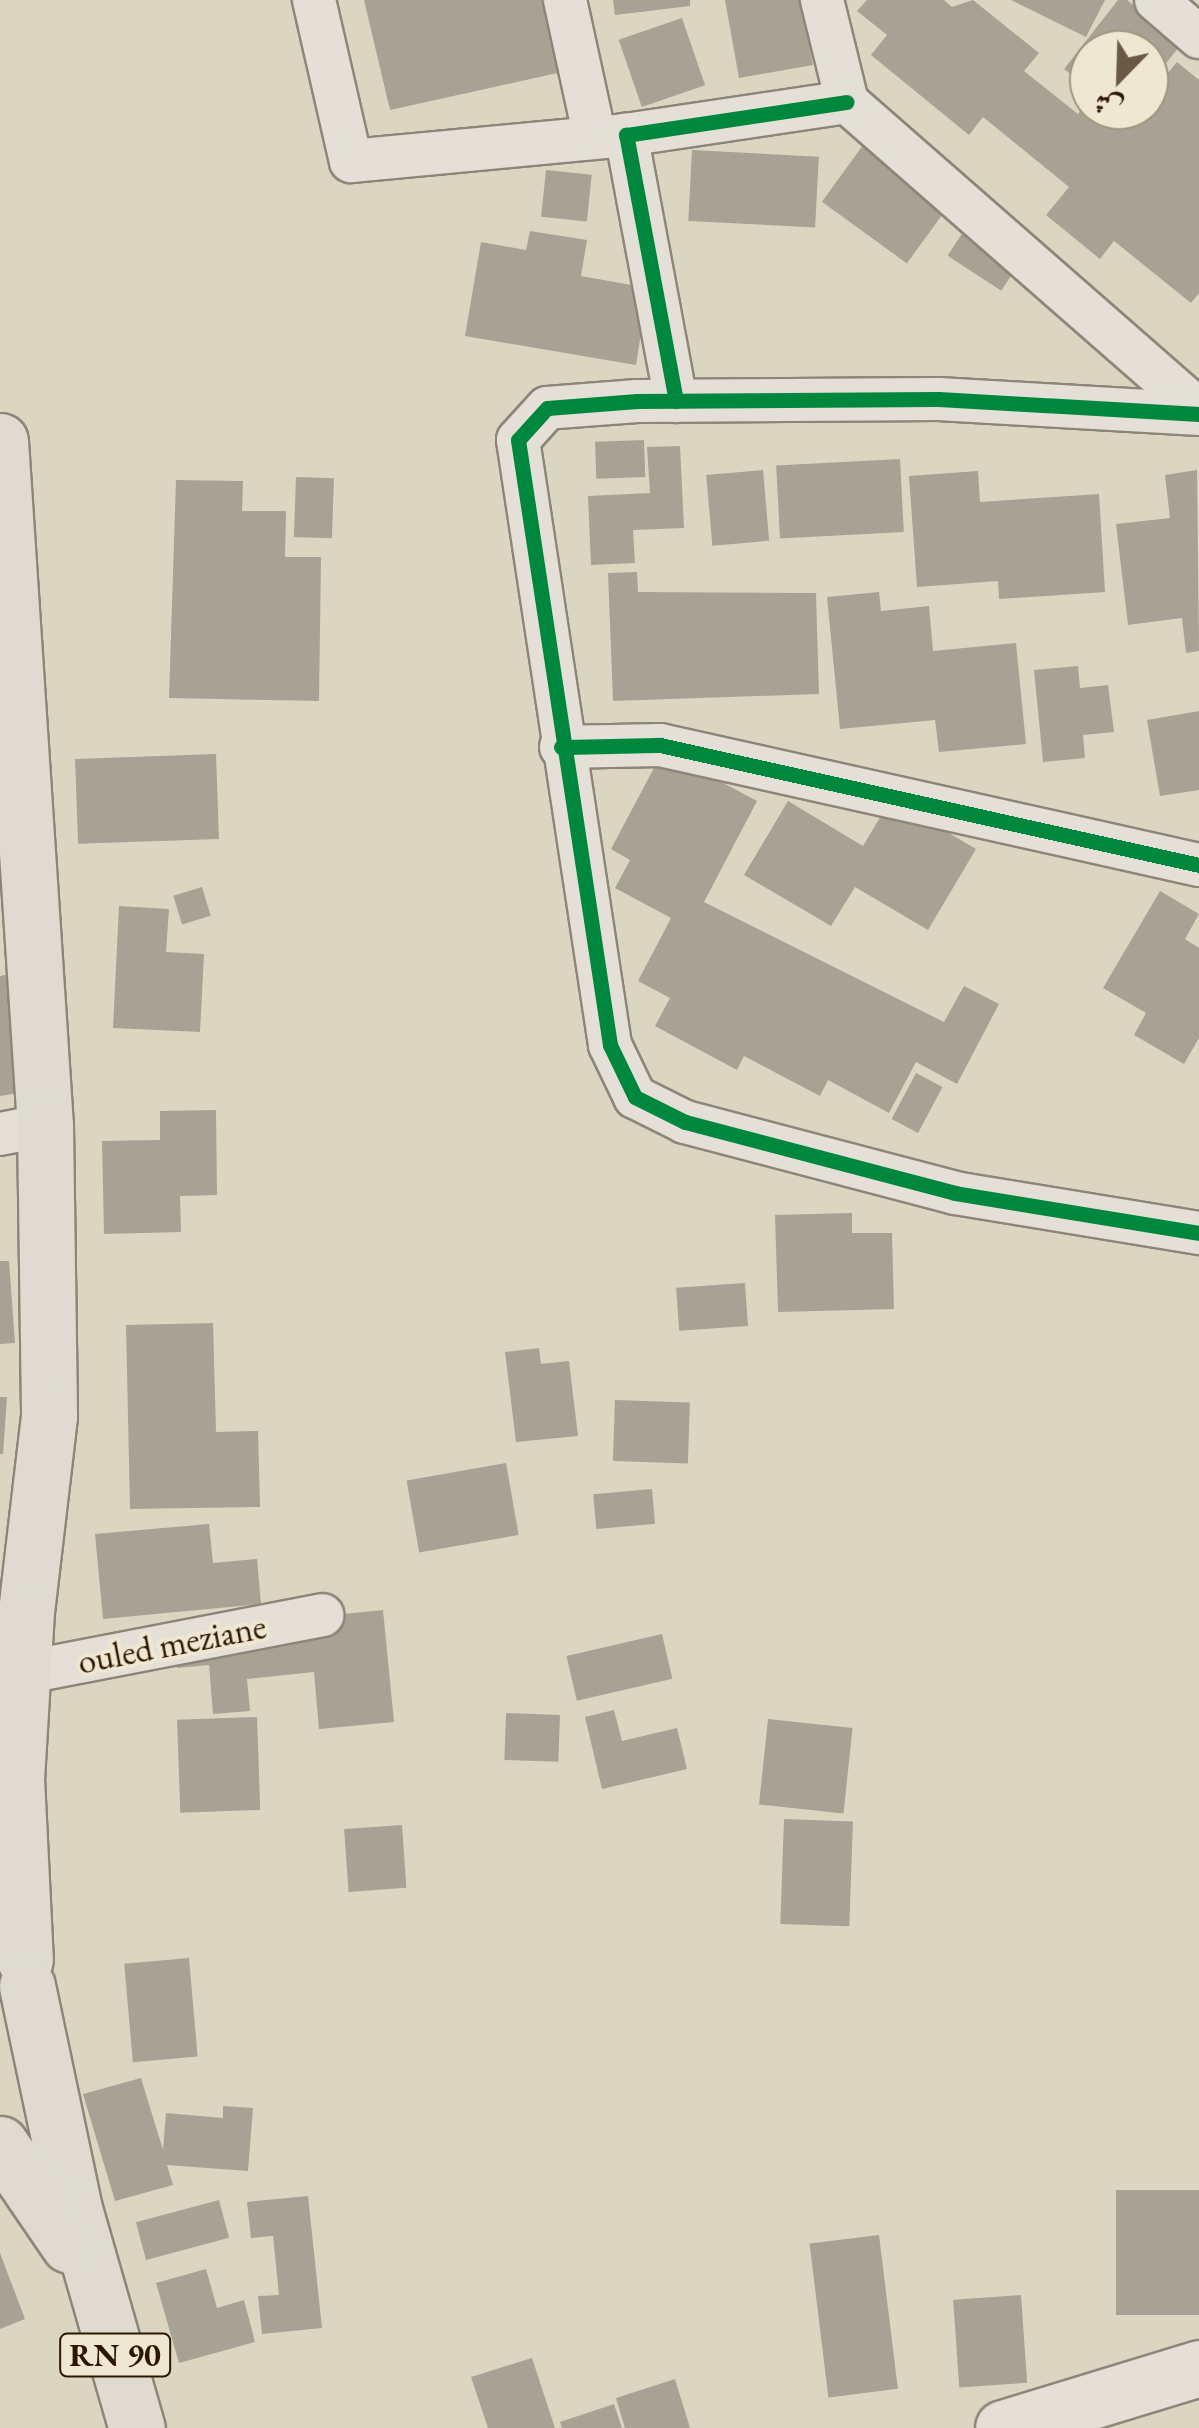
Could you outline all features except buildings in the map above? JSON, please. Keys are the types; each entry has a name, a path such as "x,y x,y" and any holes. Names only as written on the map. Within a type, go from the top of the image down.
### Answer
{"main road":[{"name":"RN 90","path":"0,441 22,1130 49,1416 26,1611 11,1686 17,1956 92,2282 137,2428"},
{"path":"0,2037 20,2012 17,1956"},
{"name":"RN 90","path":"0,2144 92,2282"},
{"path":"1003,2428 1199,2368"}],"street":[{"path":"314,0 351,160 610,136 846,102"},
{"path":"565,0 610,136 676,401"},
{"path":"822,0 846,102 1199,412"},
{"path":"1156,0 1199,37"},
{"path":"1199,412 938,399 676,401 547,408 518,440 561,747 610,1044 635,1097 685,1122 956,1193 1199,1233"},
{"path":"561,747 660,745 1199,865"},
{"name":"ouled meziane","path":"11,1686 322,1615"}],"cycle path":[{"path":"676,401 626,135 847,102"},
{"path":"1199,414 938,399 637,401 547,408 518,440 610,1045 635,1097 685,1122 955,1193 1199,1233"},
{"path":"561,747 660,745 1199,865"}]}
